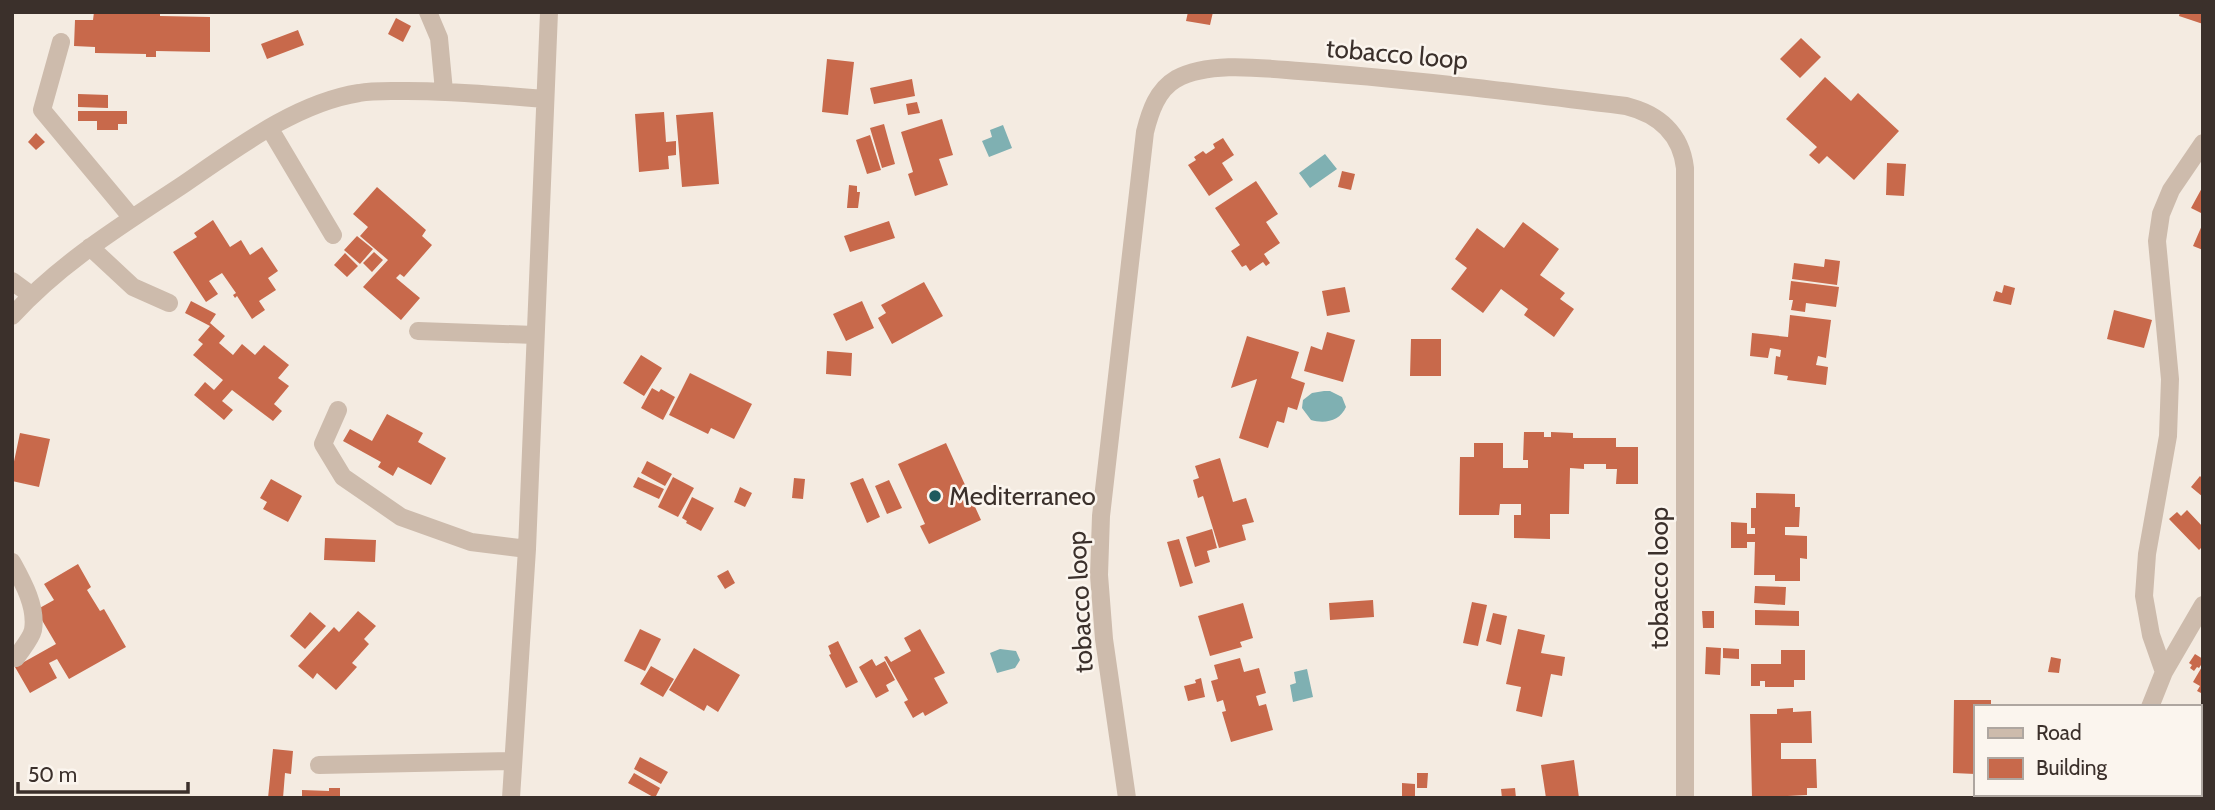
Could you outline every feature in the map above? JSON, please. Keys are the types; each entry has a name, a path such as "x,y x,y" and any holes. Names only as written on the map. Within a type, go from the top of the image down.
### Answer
{"street":[{"path":"428,12 439,38 444,91"},
{"path":"511,798 527,549 550,12"},
{"path":"61,42 41,110 132,218"},
{"name":"tobacco loop","path":"1128,798 1104,639 1099,575 1100,528 1145,132 1156,100 1175,79 1189,73 1219,68 1374,77 1626,106 1652,116 1674,135 1680,145 1685,167 1685,798"},
{"path":"12,316 31,295 90,247 225,156 296,113 323,101 360,93 444,91 545,99"},
{"path":"270,129 333,235"},
{"path":"2164,672 2151,635 2144,596 2147,554 2168,436 2170,379 2157,241 2161,214 2171,190 2203,143"},
{"path":"90,247 132,287 169,303"},
{"path":"12,281 31,295"},
{"path":"418,331 535,335"},
{"path":"338,410 323,444 343,477 401,517 471,542 527,549"},
{"path":"12,562 32,610 33,632 16,658"},
{"path":"2151,705 2164,672 2203,605"},
{"path":"319,765 513,761"}],"water":[{"path":"1003,125 1012,148 989,157 982,141 992,137 990,130"},
{"path":"1325,154 1337,169 1310,188 1299,173"},
{"path":"1324,391 1342,397 1346,407 1340,416 1331,420 1311,420 1302,408 1303,400 1312,393"},
{"path":"1000,649 1016,651 1020,660 1015,668 997,673 990,653"},
{"path":"1307,669 1313,697 1293,702 1290,685 1296,683 1294,672"}],"building":[{"path":"94,12 160,12 160,16 210,17 210,52 156,51 156,57 146,57 146,54 95,53 95,47 74,46 75,20 93,20"},
{"path":"1188,12 1213,12 1210,25 1186,21"},
{"path":"2180,12 2203,12 2203,24 2179,16"},
{"path":"396,18 411,26 403,42 388,34"},
{"path":"298,30 304,45 267,59 261,44"},
{"path":"1801,38 1821,57 1800,78 1780,59"},
{"path":"827,59 854,62 848,115 822,112"},
{"path":"1825,77 1851,101 1858,93 1899,131 1854,180 1827,156 1819,164 1809,155 1817,147 1786,119"},
{"path":"912,79 915,96 874,104 870,88"},
{"path":"78,94 108,95 108,108 78,107"},
{"path":"917,102 920,113 908,115 906,104"},
{"path":"78,111 127,111 127,124 118,124 118,130 97,130 97,121 78,121"},
{"path":"664,112 666,142 676,141 676,155 668,156 669,169 639,172 635,114"},
{"path":"713,112 719,184 682,187 676,115"},
{"path":"942,119 953,155 939,159 948,185 915,196 908,174 913,172 901,132"},
{"path":"884,124 895,164 882,168 870,128"},
{"path":"36,133 45,142 36,150 28,142"},
{"path":"870,135 881,170 867,174 856,140"},
{"path":"1223,138 1234,155 1222,163 1233,180 1209,196 1188,165 1203,151 1206,154 1215,148 1213,144"},
{"path":"1887,163 1906,164 1904,196 1886,195"},
{"path":"1342,171 1355,174 1351,190 1338,187"},
{"path":"1256,181 1278,214 1266,222 1280,243 1264,254 1270,263 1266,266 1263,262 1250,271 1246,265 1242,267 1231,251 1240,245 1215,208"},
{"path":"849,185 857,186 857,192 860,192 858,208 847,208"},
{"path":"2203,186 2203,214 2191,208"},
{"path":"377,187 426,230 422,236 432,245 404,277 400,274 396,278 420,298 401,320 363,287 388,260 360,236 368,227 353,214"},
{"path":"213,220 230,247 241,240 250,255 262,247 278,271 268,278 276,290 259,301 265,310 252,319 237,296 235,298 233,295 236,293 222,273 209,281 218,294 206,302 173,252 197,237 194,233"},
{"path":"889,221 895,238 850,252 844,236"},
{"path":"1523,222 1559,249 1540,275 1565,293 1560,299 1574,309 1554,337 1524,315 1528,309 1501,289 1483,313 1451,289 1467,268 1455,259 1477,228 1504,248"},
{"path":"2203,223 2203,250 2193,246"},
{"path":"357,236 373,249 360,264 344,250"},
{"path":"374,252 383,260 372,272 363,263"},
{"path":"345,253 358,266 347,277 334,265"},
{"path":"1825,259 1840,261 1837,285 1792,279 1794,263 1824,267"},
{"path":"1791,281 1839,287 1836,307 1806,303 1805,312 1791,310"},
{"path":"924,282 943,316 892,344 878,318 886,313 881,305"},
{"path":"2004,285 2015,288 2011,305 1993,301 1996,291 2002,293"},
{"path":"1345,287 1350,312 1327,316 1322,291"},
{"path":"191,301 216,314 210,323 225,336 219,343 233,355 242,344 255,355 264,345 289,365 278,378 289,386 274,404 282,411 273,421 232,390 222,401 233,410 224,420 194,395 205,382 214,390 223,380 193,355 203,344 198,340 210,326 185,313"},
{"path":"862,301 874,328 846,341 833,314"},
{"path":"2114,310 2152,320 2144,348 2107,339"},
{"path":"1790,315 1831,320 1826,358 1818,356 1816,365 1828,367 1826,385 1787,380 1788,376 1774,374 1776,356 1780,357 1781,350 1770,348 1768,358 1750,356 1752,333 1788,337"},
{"path":"1327,332 1355,340 1343,382 1304,371 1311,346 1322,350"},
{"path":"1247,336 1299,352 1291,378 1305,383 1297,410 1288,407 1284,423 1277,421 1268,448 1239,438 1257,379 1231,388"},
{"path":"1411,339 1441,339 1441,376 1410,376"},
{"path":"827,351 852,353 851,376 826,374"},
{"path":"641,355 662,368 644,396 623,383"},
{"path":"690,373 752,404 734,439 711,428 708,434 669,415"},
{"path":"652,388 659,392 661,389 675,397 663,420 641,408"},
{"path":"387,414 423,433 418,442 446,458 431,485 398,467 393,476 378,467 381,462 343,441 350,429 372,441"},
{"path":"1524,432 1544,432 1544,437 1551,437 1551,432 1573,433 1573,438 1616,438 1616,447 1638,447 1638,484 1616,484 1617,469 1606,469 1606,464 1584,464 1584,469 1570,468 1569,514 1550,514 1550,539 1514,538 1514,515 1521,515 1521,504 1500,504 1499,515 1459,515 1460,457 1474,457 1474,443 1503,443 1503,468 1528,468 1528,460 1523,460"},
{"path":"20,433 50,439 39,487 12,481"},
{"path":"946,443 981,520 929,544 920,526 925,524 898,464"},
{"path":"1220,458 1233,502 1246,498 1254,522 1242,525 1246,540 1219,548 1203,496 1198,498 1193,480 1199,478 1195,466"},
{"path":"647,461 672,474 665,486 641,473"},
{"path":"2200,476 2203,479 2203,497 2191,487"},
{"path":"638,477 664,489 659,499 633,487"},
{"path":"673,477 694,488 678,517 658,507"},
{"path":"794,478 805,479 803,499 792,498"},
{"path":"863,478 880,517 867,523 850,483"},
{"path":"271,479 302,496 288,522 263,509 267,502 260,498"},
{"path":"889,480 902,508 887,514 875,486"},
{"path":"740,487 752,493 745,507 734,502"},
{"path":"1756,493 1795,494 1795,507 1800,507 1799,527 1785,527 1785,535 1807,536 1807,559 1800,558 1800,581 1775,581 1775,575 1754,575 1755,542 1747,542 1747,548 1731,548 1731,522 1747,523 1747,534 1755,534 1755,528 1751,528 1751,508 1756,508"},
{"path":"692,497 714,508 701,531 682,518"},
{"path":"2187,510 2203,527 2203,546 2199,550 2169,519 2177,512 2181,516"},
{"path":"1212,529 1217,548 1207,551 1210,562 1195,567 1186,537"},
{"path":"325,538 376,540 375,562 324,560"},
{"path":"1179,539 1193,583 1180,587 1167,542"},
{"path":"78,564 91,587 87,590 100,611 104,609 126,647 69,679 57,659 49,663 57,678 30,693 15,667 56,644 36,610 54,600 44,584"},
{"path":"728,570 735,583 725,589 717,576"},
{"path":"1755,586 1786,587 1785,605 1754,603"},
{"path":"1373,600 1374,617 1330,620 1329,603"},
{"path":"1472,602 1487,605 1478,646 1463,643"},
{"path":"1243,603 1253,638 1240,642 1242,647 1210,656 1198,616"},
{"path":"1755,610 1799,611 1799,626 1755,625"},
{"path":"358,611 376,626 364,639 369,644 352,663 357,667 336,690 317,673 313,679 298,666 334,627 339,632"},
{"path":"1702,611 1714,611 1714,628 1703,628"},
{"path":"310,612 326,626 305,649 290,636"},
{"path":"1493,613 1507,616 1501,645 1486,641"},
{"path":"640,629 661,639 645,671 624,661"},
{"path":"920,629 945,673 934,678 948,703 925,716 923,712 913,718 904,702 908,700 884,657 887,656 891,662 911,651 904,638"},
{"path":"1518,629 1545,635 1541,653 1565,657 1562,676 1551,674 1542,717 1516,711 1521,687 1506,684"},
{"path":"838,641 858,682 846,688 829,655 828,646"},
{"path":"1706,647 1721,648 1720,675 1705,674"},
{"path":"694,648 740,675 718,712 707,705 704,711 669,690"},
{"path":"1723,648 1739,649 1739,659 1723,658"},
{"path":"1781,650 1805,650 1805,680 1794,680 1794,687 1765,687 1765,681 1760,681 1760,686 1751,686 1751,664 1781,664"},
{"path":"2195,654 2203,659 2203,662 2194,671 2189,663"},
{"path":"2051,657 2061,659 2059,673 2048,672"},
{"path":"1240,658 1244,672 1259,668 1266,693 1256,696 1259,706 1266,704 1273,730 1231,742 1222,712 1226,711 1223,700 1217,702 1211,681 1218,679 1214,665"},
{"path":"872,659 876,666 885,661 895,680 886,685 889,691 876,698 859,667"},
{"path":"2203,665 2203,694 2197,691 2200,686 2193,682"},
{"path":"651,666 674,679 663,697 640,684"},
{"path":"1201,678 1205,697 1188,701 1184,686 1196,683 1195,680"},
{"path":"1954,700 1991,700 1991,705 1974,705 1974,774 1953,773"},
{"path":"1793,708 1793,712 1811,711 1812,743 1781,743 1781,759 1816,759 1817,788 1807,788 1807,795 1752,798 1750,714 1777,714 1777,709"},
{"path":"273,749 293,751 291,774 285,773 283,798 268,798"},
{"path":"640,757 668,772 661,784 634,769"},
{"path":"1574,760 1579,798 1546,798 1541,765"},
{"path":"634,773 660,788 655,798 628,783"},
{"path":"1417,773 1428,773 1427,788 1417,788"},
{"path":"1402,783 1415,784 1415,798 1402,798"},
{"path":"329,788 340,788 340,798 302,798 302,790 329,791"},
{"path":"1515,788 1516,798 1502,798 1501,789"}],"place":[{"name":"Mediterraneo","path":"935,496"}]}
